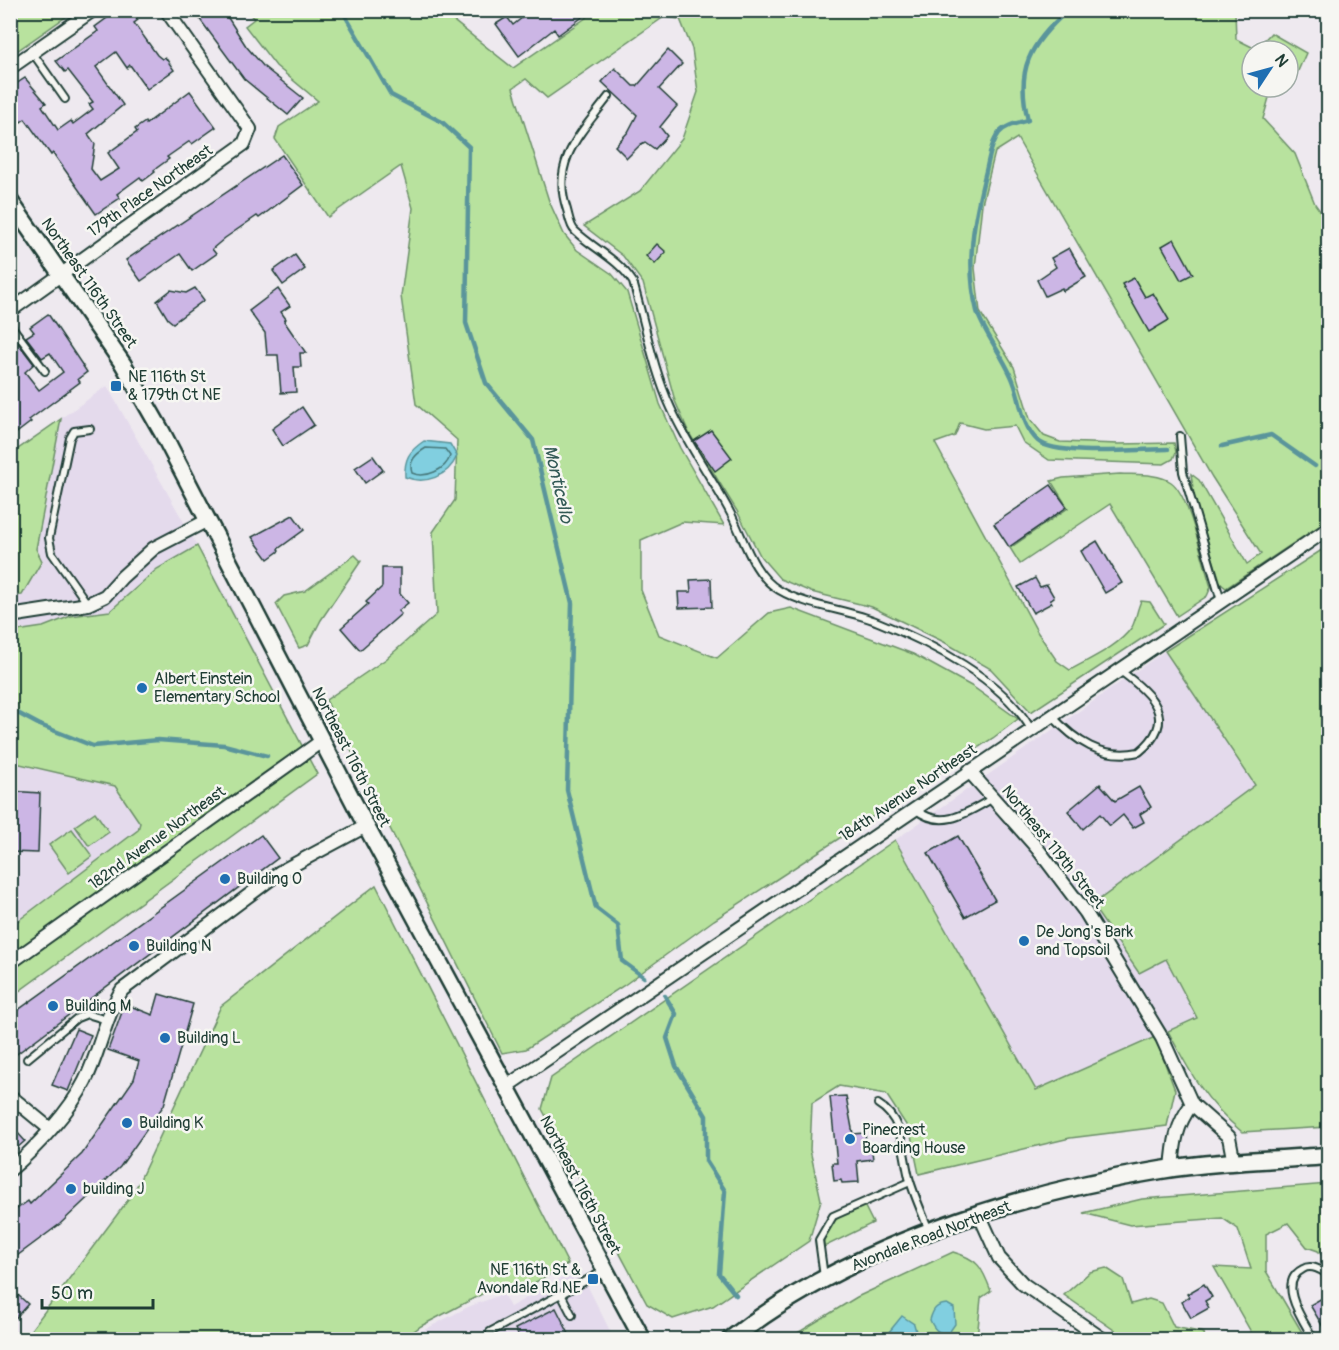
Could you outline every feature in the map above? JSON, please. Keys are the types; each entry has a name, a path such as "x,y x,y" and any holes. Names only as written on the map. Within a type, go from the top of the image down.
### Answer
{"main road":[{"name":"Avondale Road Northeast","path":"730,1340 824,1278 980,1214 1086,1184 1172,1169 1329,1156"}],"street":[{"path":"10,68 93,10"},
{"name":"179th Place Northeast","path":"10,311 244,144 250,129 166,10"},
{"name":"Northeast 116th Street","path":"10,201 128,372 208,520 366,826 643,1340"},
{"path":"10,616 88,604 105,596 154,548 208,520"},
{"name":"184th Avenue Northeast","path":"507,1086 1051,715 1329,529"},
{"name":"182nd Avenue Northeast","path":"10,963 323,740"},
{"name":"Northeast 119th Street","path":"969,771 1037,848 1086,913 1162,1038 1192,1104 1229,1137 1234,1163"},
{"path":"10,1170 50,1129 85,1081 107,1020 122,990 280,872 366,826"},
{"path":"10,1096 50,1129"},
{"path":"1172,1169 1174,1140 1180,1119 1192,1104"},
{"path":"980,1214 999,1258 1023,1284 1104,1340"}],"lane":[{"path":"1325,10 1329,15"},
{"path":"32,52 65,99"},
{"path":"609,96 566,154 562,181 565,204 573,229 624,268 633,282 670,406 698,461 723,500 757,568 778,590 877,621 963,664 990,681 1025,718 1032,729"},
{"path":"10,324 45,371"},
{"path":"88,604 52,553 49,538 70,438 74,431 90,429"},
{"path":"1180,436 1183,472 1221,601"},
{"path":"1051,715 1068,734 1087,747 1112,754 1139,752 1154,736 1159,725 1159,714 1152,697 1119,669"},
{"path":"914,808 923,816 937,821 950,820 993,798"},
{"path":"27,1059 77,1018 87,1014 107,1020"},
{"path":"878,1104 890,1111 901,1134 910,1182 930,1233"},
{"path":"824,1278 819,1240 833,1216 910,1182"},
{"path":"1314,1340 1295,1305 1292,1285 1297,1273 1304,1268 1313,1267 1329,1275"},
{"path":"490,1332 605,1270"},
{"path":"561,1294 572,1315"}],"shaded area":[{"name":"Albert Einstein Elementary School","path":"107,386 229,602 317,774 11,997 10,454"},
{"path":"1165,651 1256,785 1092,905 1166,959 1197,1019 1036,1090 895,840"},
{"path":"579,1269 614,1339 405,1340 468,1307 503,1294 510,1307"}],"green space":[{"path":"11,10 74,10 74,11 11,55"},
{"path":"247,11 436,11 451,19 513,68 596,11 1235,11 1236,39 1240,41 1240,99 1269,99 1263,119 1295,154 1315,204 1328,222 1328,520 1226,588 1221,584 1195,502 1191,474 1199,480 1247,564 1261,554 1212,477 1017,138 995,152 982,204 975,268 980,312 1014,367 1030,419 1044,436 1060,442 1174,443 1176,452 1173,459 1164,464 1049,460 1023,442 1015,426 984,429 960,423 955,436 935,443 1038,633 1057,661 1070,670 1112,646 1132,627 1141,601 1150,602 1164,624 1031,712 991,669 944,642 872,607 811,592 780,579 761,557 737,511 689,433 675,401 643,283 623,256 584,226 640,191 682,139 698,92 692,49 680,19 664,17 547,98 526,79 513,88 549,201 564,234 577,250 612,274 627,292 660,404 680,448 724,525 682,522 641,540 641,590 659,635 717,658 769,613 791,608 913,654 973,687 1018,719 993,738 714,920 623,986 526,1049 502,1053 326,700 386,659 437,614 433,532 455,500 457,440 416,404 401,296 413,208 401,166 328,217 275,139 279,127 318,101 276,66 245,26 254,19"},
{"path":"1271,33 1282,39 1265,39"},
{"path":"1300,50 1306,53 1300,66"},
{"path":"61,419 36,549 42,561 22,595 11,596 11,454"},
{"path":"1120,474 1166,479 1178,489 1190,515 1211,587 1207,596 1177,616 1110,504 1020,564 1010,548 1068,508 1051,481"},
{"name":"Albert Einstein Elementary School","path":"197,546 317,774 11,997 11,926 138,830 140,823 115,786 11,762 10,632 43,627 71,616 110,611 157,569"},
{"path":"1328,546 1328,1127 1242,1132 1218,1109 1199,1086 1168,1031 1197,1018 1166,959 1139,973 1092,905 1255,785 1165,651"},
{"path":"355,555 361,561 321,620 308,645 299,648 276,604 284,596 305,591"},
{"path":"95,812 109,832 89,846 75,826"},
{"path":"72,829 92,856 69,873 49,845"},
{"path":"895,840 1036,1090 1155,1037 1175,1090 1167,1126 1070,1138 919,1174 910,1131 886,1094 839,1086 812,1103 810,1150 821,1200 809,1241 713,1306 673,1319 647,1304 542,1109 551,1078"},
{"path":"376,885 568,1264 518,1292 499,1285 421,1326 403,1339 24,1339 134,1192 221,1006"},
{"path":"1328,1184 1328,1262 1318,1251 1307,1247 1288,1223 1266,1234 1266,1271 1306,1339 1236,1339 1251,1332 1214,1267 1251,1269 1238,1229 1222,1218 1130,1225 1083,1213 1142,1199"},
{"path":"864,1205 873,1223 824,1247 826,1231 830,1225 842,1215"},
{"path":"953,1252 978,1265 991,1291 981,1298 977,1339 786,1340 857,1297"},
{"path":"1106,1268 1123,1279 1131,1304 1149,1299 1162,1303 1174,1327 1204,1333 1205,1339 1127,1339 1064,1295 1090,1272"}],"water":[{"path":"424,441 450,444 457,456 448,469 435,477 420,480 405,477 408,456"},
{"path":"947,1304 954,1308 955,1324 948,1334 937,1330 930,1320 936,1308"},
{"path":"902,1316 914,1324 918,1339 891,1339 889,1332"}],"building":[{"path":"118,10 131,10 138,20 134,23 157,55 162,59 165,57 174,70 147,89 130,65 127,68 116,52 96,67 123,105 88,134 95,144 91,169 100,181 119,169 108,153 137,132 135,129 145,122 146,124 190,91 216,127 192,144 190,141 167,157 169,159 154,170 155,172 143,181 140,177 117,194 120,198 96,214 53,153 51,155 25,119 21,122 10,107 10,88 25,78 46,103 42,106 58,130 71,121 73,124 93,109 89,104 93,102 68,70 65,72 56,61 98,31 95,27"},
{"path":"193,10 223,10 246,46 264,67 303,98 288,115 244,79"},
{"path":"532,10 592,10 558,35 554,29 519,56 496,24 507,17 513,25"},
{"path":"668,50 682,64 659,89 677,106 660,127 667,136 655,149 645,142 627,158 615,146 628,132 637,115 602,82 615,68 633,86 637,86"},
{"path":"282,155 303,185 259,218 257,216 225,238 212,249 216,254 192,271 180,254 141,281 126,260"},
{"path":"1174,239 1193,274 1181,280 1162,246"},
{"path":"657,244 666,252 655,264 646,256"},
{"path":"1069,248 1086,277 1063,291 1062,288 1045,296 1037,280 1056,267 1051,258"},
{"path":"295,255 305,269 283,285 273,271"},
{"path":"1134,278 1145,297 1153,293 1169,320 1149,332 1122,284"},
{"path":"195,288 204,300 173,323 157,301 171,290 186,293"},
{"path":"278,289 290,306 281,312 286,319 284,321 306,353 300,353 301,367 294,367 296,392 281,393 278,355 267,355 265,333 249,311"},
{"path":"48,314 87,372 78,379 80,382 29,420 31,422 10,438 10,349 18,343 34,364 25,372 39,390 63,372 50,353 42,358 26,337 34,332 30,327"},
{"path":"302,407 314,425 283,446 272,429"},
{"path":"711,430 732,458 715,471 694,441"},
{"path":"373,456 383,470 365,483 355,468"},
{"path":"1051,485 1067,507 1009,547 994,524"},
{"path":"293,515 304,530 268,559 252,537"},
{"path":"1097,541 1122,583 1105,593 1081,551"},
{"path":"382,568 400,568 400,594 408,603 398,611 401,614 360,650 341,628 368,604 366,602 382,587"},
{"path":"1035,578 1040,587 1047,585 1054,597 1050,600 1052,603 1033,613 1018,587"},
{"path":"711,579 712,607 679,608 678,592 691,592 690,580"},
{"path":"1100,784 1115,801 1139,787 1151,807 1140,814 1144,822 1133,828 1123,815 1110,826 1100,814 1083,829 1068,811"},
{"path":"10,791 40,793 38,853 10,852"},
{"path":"261,835 278,858 10,1059 10,1016"},
{"path":"958,836 995,900 965,917 928,853"},
{"path":"159,994 193,1004 164,1105 120,1167 60,1224 10,1261 10,1214 28,1201 30,1204 82,1154 134,1079 139,1061 108,1050 125,1004 153,1015"},
{"path":"76,1029 91,1035 68,1091 52,1085"},
{"name":"Pinecrest Boarding House","path":"846,1096 853,1134 865,1133 866,1144 871,1144 873,1159 857,1161 859,1182 842,1183 841,1180 834,1181 832,1163 837,1163 830,1097"},
{"path":"16,1131 25,1141 10,1154 10,1137"},
{"path":"1204,1284 1212,1297 1205,1301 1209,1308 1191,1318 1182,1302 1189,1297 1187,1294"},
{"path":"10,1288 28,1304 10,1324"},
{"path":"1329,1294 1329,1337 1310,1305"},
{"path":"556,1308 572,1340 521,1340 515,1329"}],"waterway":[{"name":"Monticello","path":"342,10 391,95 442,122 469,147 466,323 486,383 533,440 572,603 567,790 596,908 618,925 622,961 644,977"},
{"path":"1068,10 1044,34 1029,59 1023,86 1028,120 1005,128 994,141 972,241 973,293 977,311 1010,374 1028,428 1038,441 1048,446 1080,451 1168,449"},
{"path":"1222,446 1271,435 1315,466"},
{"path":"10,709 40,725 93,746 158,740 224,745 267,756"},
{"name":"Monticello","path":"665,996 676,1014 667,1038 676,1066 706,1116 706,1161 725,1191 719,1274 736,1295"}],"place":[{"name":"NE 116th St & 179th Ct NE","path":"116,386"},
{"name":"Albert Einstein Elementary School","path":"142,688"},
{"name":"Building O","path":"225,879"},
{"name":"De Jong's Bark and Topsoil","path":"1024,941"},
{"name":"Building N","path":"134,946"},
{"name":"Building M","path":"53,1006"},
{"name":"Building L","path":"165,1038"},
{"name":"Building K","path":"127,1123"},
{"name":"Pinecrest Boarding House","path":"850,1139"},
{"name":"building J","path":"71,1189"},
{"name":"NE 116th St & Avondale Rd NE","path":"593,1279"}]}
